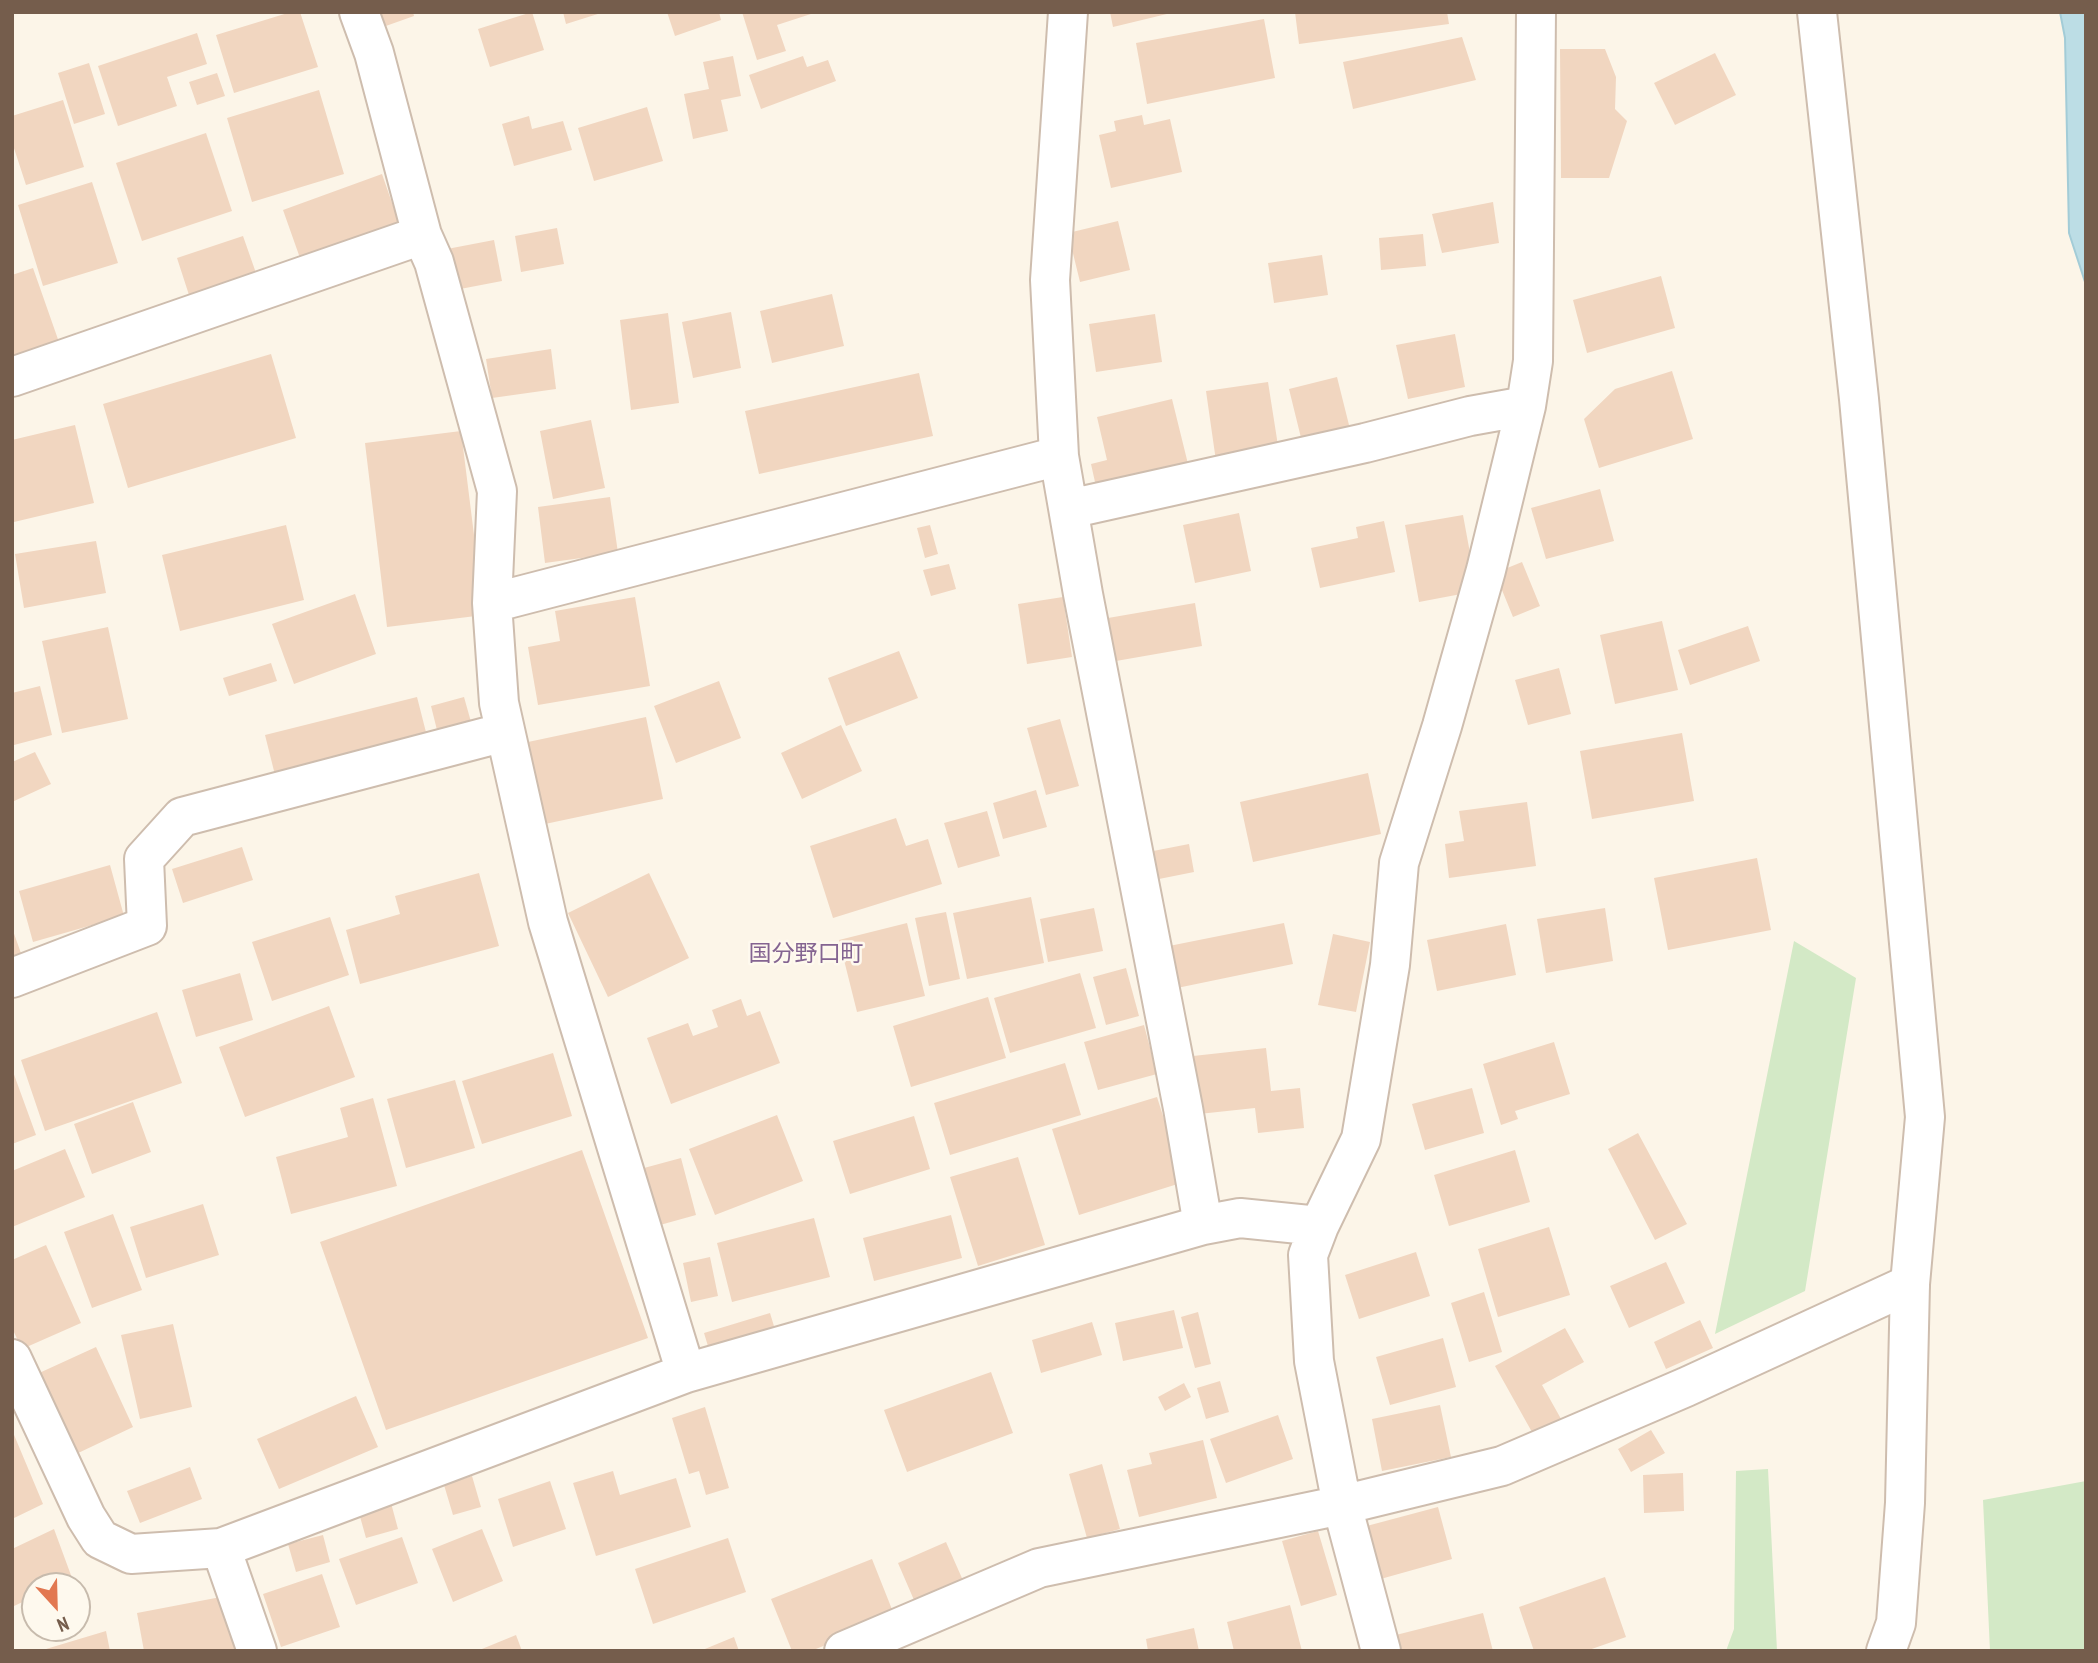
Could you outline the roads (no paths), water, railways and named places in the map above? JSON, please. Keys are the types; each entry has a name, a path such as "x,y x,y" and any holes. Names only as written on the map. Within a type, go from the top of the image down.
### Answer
{"street":[{"path":"359,12 374,53 422,235 434,261 497,491 492,603 499,703 548,922 686,1373"},
{"path":"1068,12 1050,280 1059,456 1203,1225"},
{"path":"1381,1651 1342,1505 1314,1361 1308,1255 1361,1139 1390,965 1399,863 1443,726 1526,406 1533,360 1536,12"},
{"path":"1817,12 1861,412 1925,1117 1910,1284 1905,1503 1896,1623 1886,1651"},
{"path":"12,377 422,235"},
{"path":"1069,509 1365,443 1470,416 1526,406"},
{"path":"492,603 1059,456"},
{"path":"12,978 147,926 144,859 182,817 505,732"},
{"path":"12,1359 86,1517 100,1539 131,1554 221,1548 686,1373 1203,1225 1240,1218 1319,1226"},
{"path":"844,1651 1039,1568 1342,1505 1502,1466 1686,1387 1910,1284"},
{"path":"221,1548 257,1651"}],"water":[{"path":"2060,12 2086,12 2086,285 2069,233 2065,38"}],"district":[{"name":"国分野口町","path":"806,954"}]}
